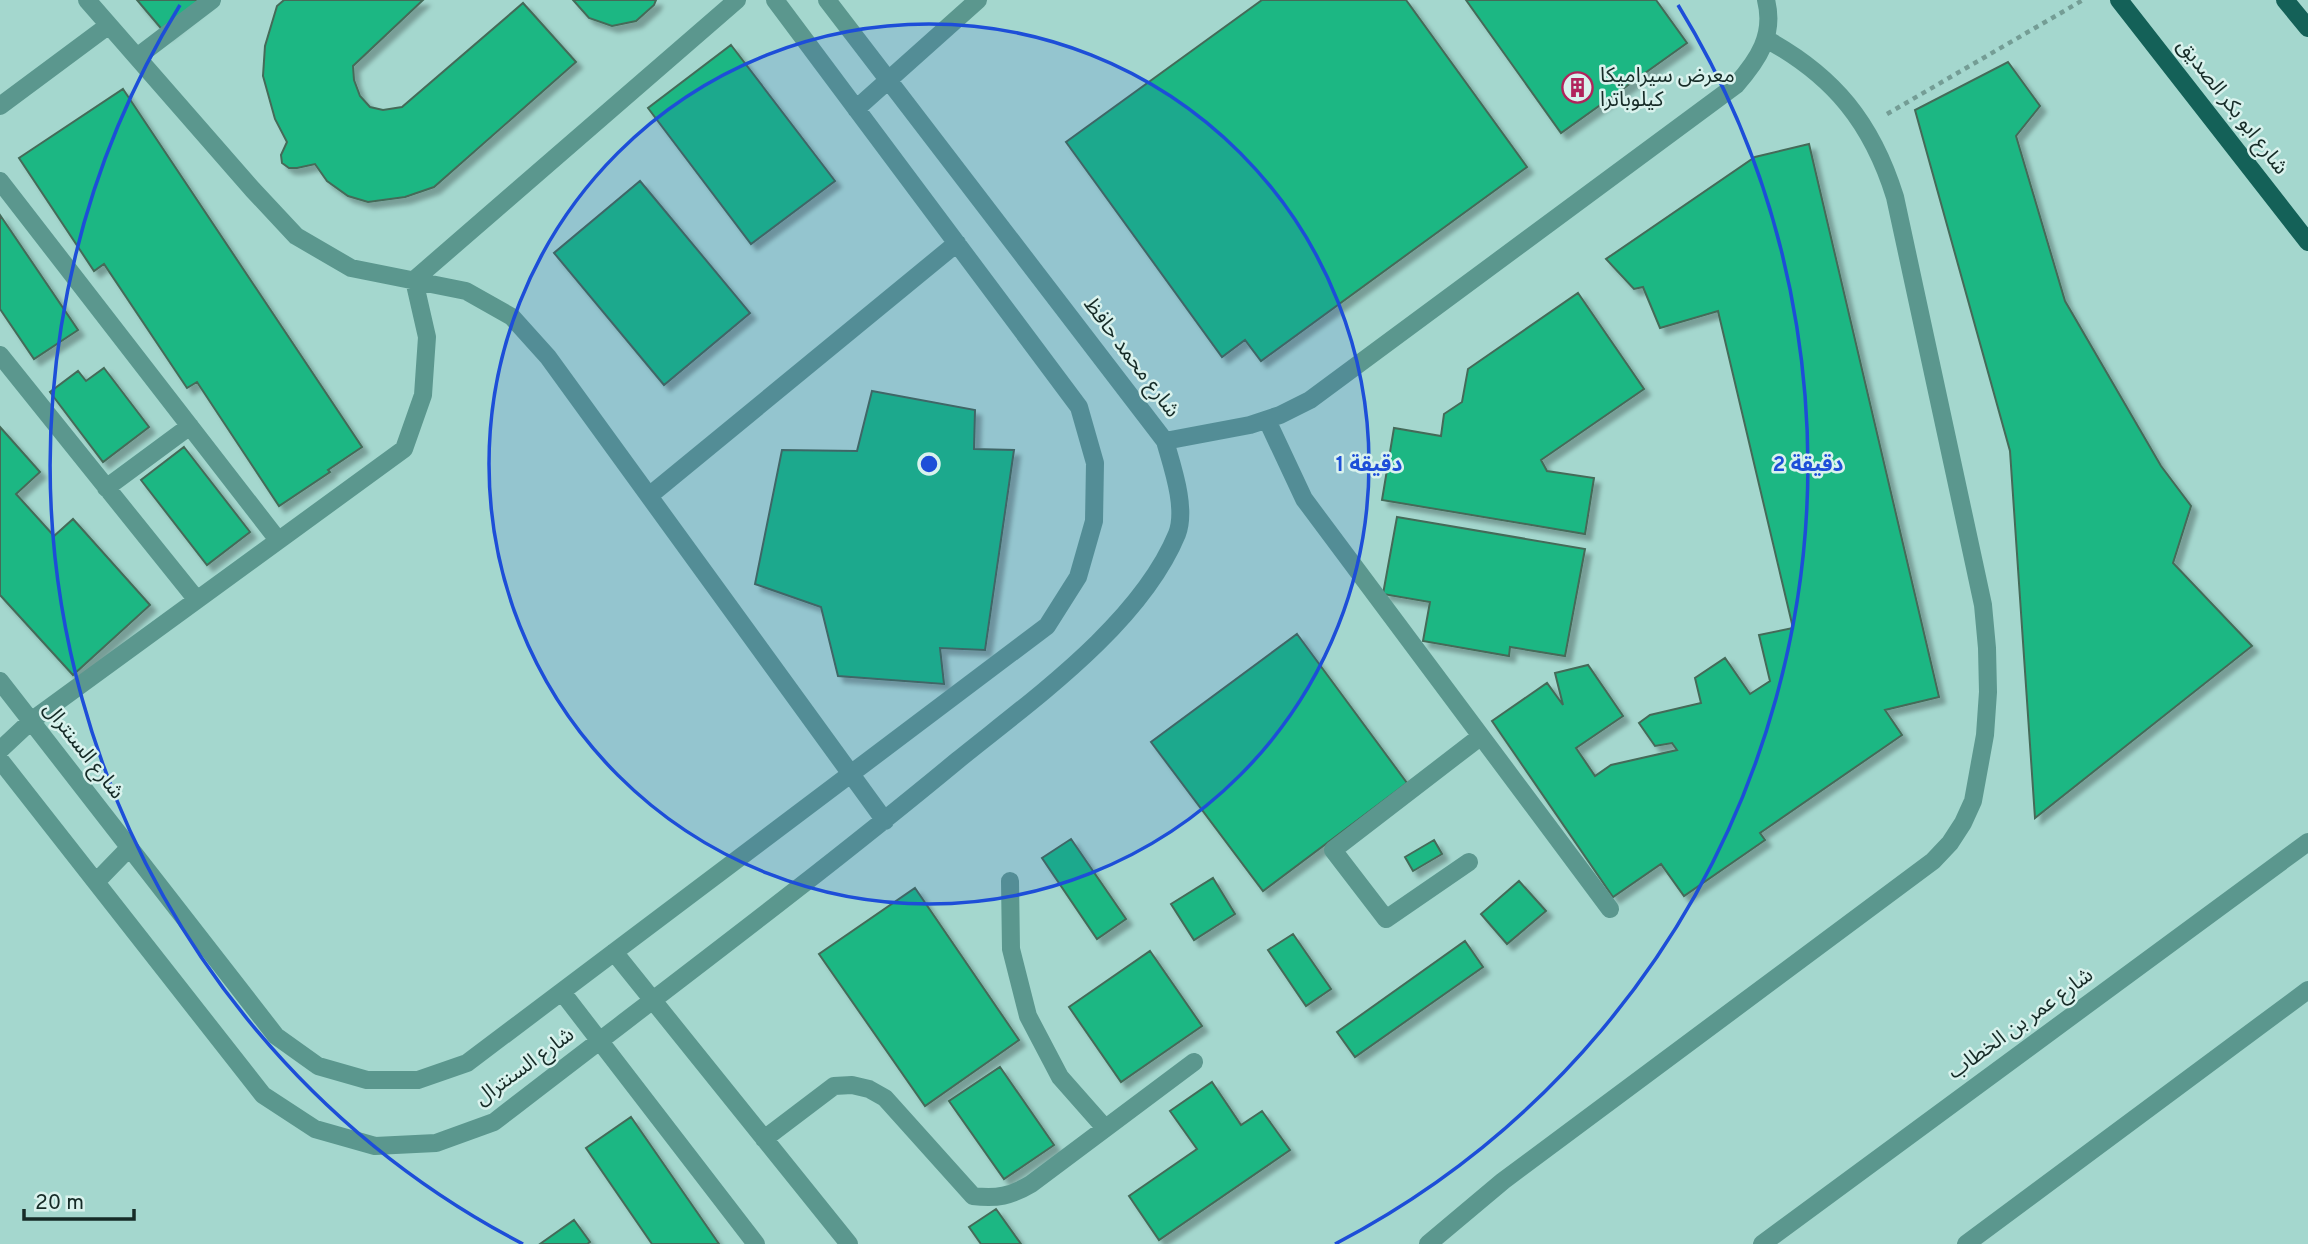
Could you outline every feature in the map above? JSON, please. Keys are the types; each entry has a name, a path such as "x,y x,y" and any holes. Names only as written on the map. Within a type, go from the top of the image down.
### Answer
{"main road":[{"name":"شارع ابو بكر الصديق","path":"2119,0 2308,242"},
{"path":"2285,0 2308,28"}],"street":[{"path":"87,0 296,236 352,268 466,291 512,317 548,357 885,821"},
{"path":"136,57 212,0"},
{"path":"414,280 737,0"},
{"path":"775,0 1079,407 1094,463 1094,521 1078,576 1047,626 851,775"},
{"name":"شارع محمد حافظ","path":"827,0 1165,441 1180,495 1178,532 1147,587 1084,657 885,821"},
{"path":"856,108 978,0"},
{"path":"1165,441 1267,420 1310,400 1735,85 1754,64 1766,39 1769,11 1766,0"},
{"path":"0,106 109,25"},
{"path":"1428,1244 1503,1181 1933,861 1950,843 1973,801 1985,735 1988,692 1983,605 1903,231 1886,168 1865,128 1839,92 1793,54 1766,39"},
{"path":"0,181 278,540"},
{"path":"649,496 957,243"},
{"path":"0,750 31,721 404,449 424,395 427,337 414,280"},
{"path":"0,355 197,600"},
{"path":"1267,420 1304,499 1610,909"},
{"path":"106,488 190,426"},
{"name":"شارع السنترال","path":"0,681 276,1037 318,1066 367,1080 418,1080 467,1063 851,775"},
{"path":"1469,862 1385,919 1333,850 1480,737"},
{"name":"شارع السنترال","path":"0,760 263,1095 315,1129 374,1146 436,1143 494,1122 885,821"},
{"name":"شارع عمر بن الخطاب","path":"1762,1244 2308,842"},
{"path":"97,881 129,848"},
{"path":"1010,881 1011,949 1028,1016 1060,1077 1105,1128"},
{"path":"614,952 849,1244"},
{"path":"1966,1244 2308,989"},
{"path":"562,992 756,1244"},
{"path":"764,1139 834,1086 852,1085 869,1089 885,1098 973,1196 994,1199 1014,1195 1031,1184 1194,1062"},
{"path":"1777,1244 1792,1220"}],"path":[{"path":"1865,128 2083,0"}],"building":[{"path":"137,0 205,0 165,33"},
{"path":"284,0 423,0 353,66 354,80 360,96 370,107 383,110 402,107 523,3 576,62 434,187 405,197 368,202 348,196 327,181 315,164 289,168 282,163 281,155 287,142 275,119 263,76 265,46 277,6"},
{"path":"573,0 656,0 636,21 612,26 589,18"},
{"path":"1262,0 1406,0 1527,167 1261,361 1245,340 1222,357 1066,142"},
{"name":"معرض سيراميكا كيلوباترا","path":"1466,0 1656,0 1687,43 1561,133"},
{"path":"731,45 835,181 751,244 648,108"},
{"path":"2008,62 2040,106 2016,136 2065,301 2161,466 2191,506 2173,563 2252,646 2035,818 2010,451 1915,110"},
{"path":"123,89 362,447 279,506 197,382 187,388 104,264 94,271 19,158"},
{"path":"1809,144 1939,697 1885,710 1902,735 1760,833 1765,840 1684,896 1661,864 1613,897 1492,721 1547,683 1563,705 1555,673 1588,665 1623,716 1576,748 1595,776 1611,765 1677,750 1672,743 1655,746 1639,723 1650,715 1701,703 1695,678 1725,658 1750,694 1770,681 1759,635 1793,628 1718,311 1660,328 1643,287 1634,289 1606,259 1755,157"},
{"path":"640,181 750,313 664,385 554,253"},
{"path":"0,215 78,330 34,359 0,309"},
{"path":"1578,293 1644,389 1541,460 1547,471 1594,478 1585,534 1382,500 1394,428 1441,436 1444,414 1462,402 1468,369"},
{"path":"104,368 149,427 103,462 50,392 78,371 86,381"},
{"path":"872,391 975,410 974,449 1014,450 985,650 940,648 944,684 838,676 821,607 755,584 782,450 857,451"},
{"path":"0,427 40,472 16,494 54,536 73,519 150,605 73,675 0,595"},
{"path":"184,447 250,532 207,565 141,480"},
{"path":"1397,517 1585,549 1565,656 1510,647 1509,656 1423,641 1430,602 1383,594"},
{"path":"1297,634 1407,783 1263,891 1151,742"},
{"path":"1071,839 1126,919 1097,939 1042,858"},
{"path":"1434,840 1442,854 1413,871 1405,857"},
{"path":"1213,878 1235,914 1194,940 1171,904"},
{"path":"1519,881 1546,911 1507,944 1481,914"},
{"path":"915,888 1019,1040 925,1106 819,954"},
{"path":"1293,934 1331,989 1306,1006 1268,950"},
{"path":"1465,941 1483,967 1355,1057 1337,1032"},
{"path":"1150,951 1202,1026 1121,1082 1069,1007"},
{"path":"1000,1067 1054,1145 1004,1179 949,1101"},
{"path":"1212,1082 1241,1125 1262,1111 1290,1150 1159,1240 1129,1196 1197,1149 1170,1111"},
{"path":"631,1117 719,1244 652,1244 586,1148"},
{"path":"996,1209 1021,1244 981,1244 969,1227"},
{"path":"574,1220 590,1242 540,1244"}],"place":[{"name":"معرض سيراميكا كيلوباترا","path":"1577,88"}]}
